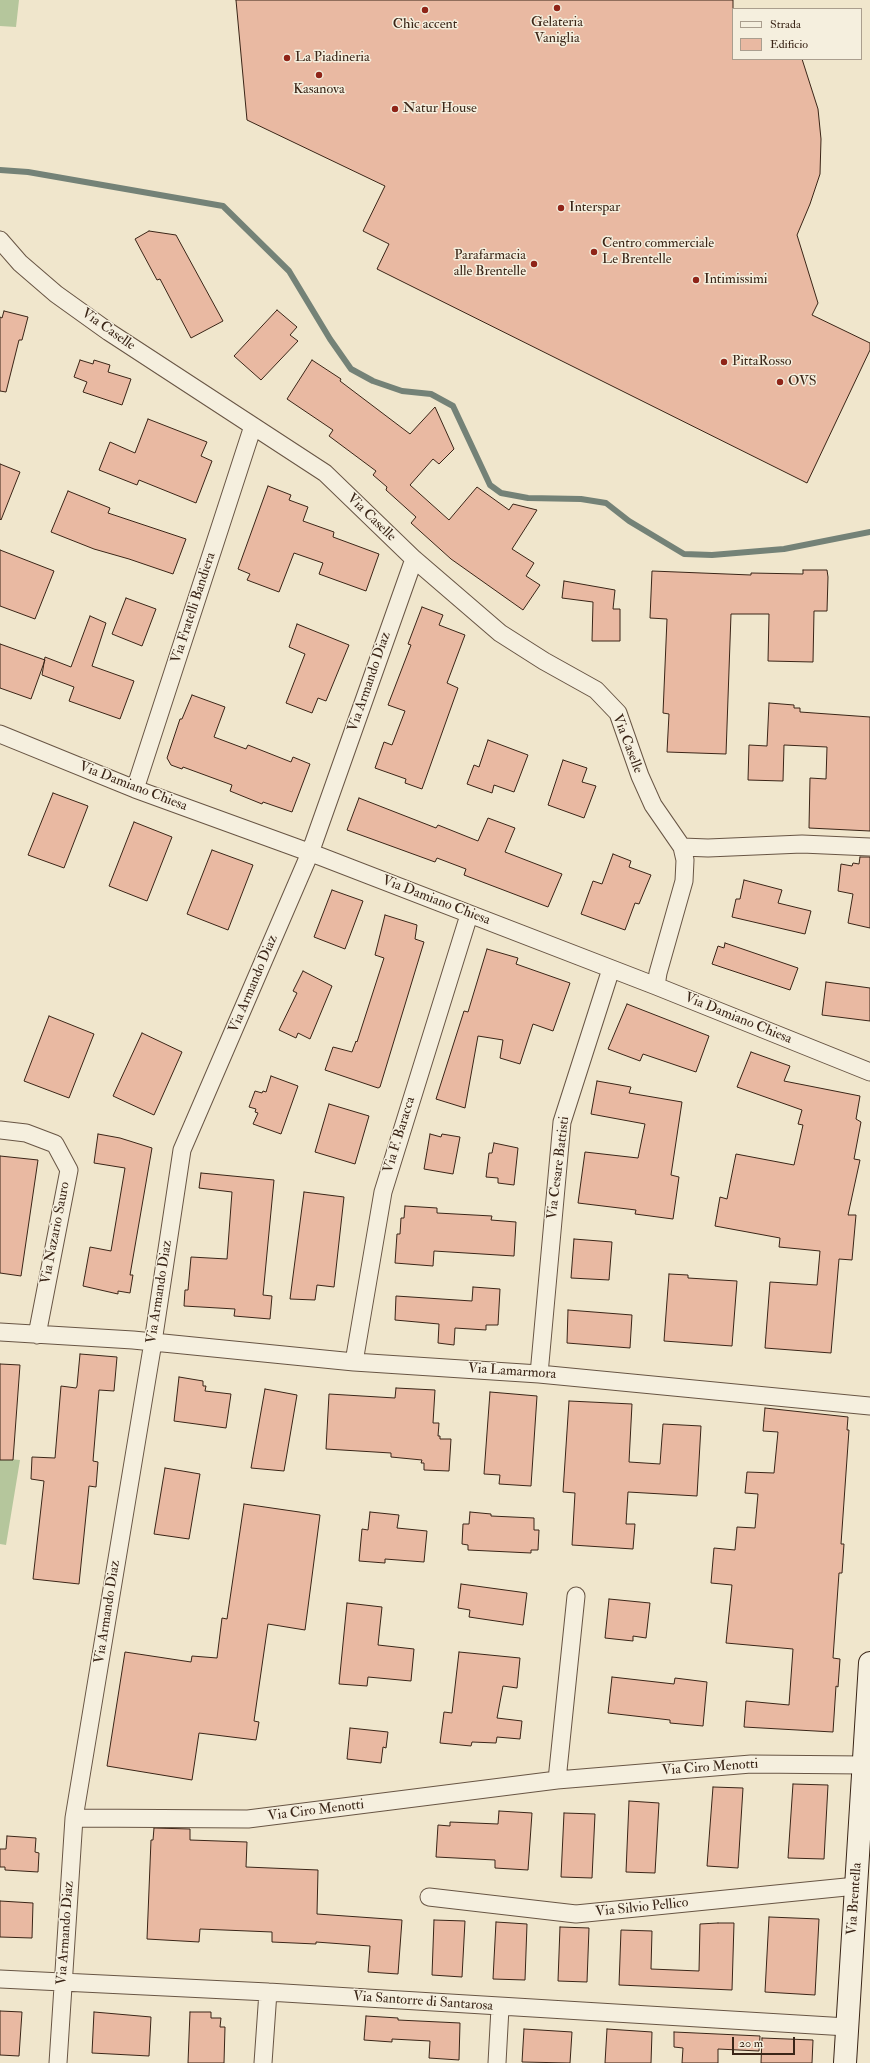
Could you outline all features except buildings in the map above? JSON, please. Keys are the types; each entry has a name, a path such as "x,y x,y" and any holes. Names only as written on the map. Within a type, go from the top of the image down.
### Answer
{"main road":[{"name":"Via Brentella","path":"845,2063 870,1663"}],"street":[{"name":"Via Caselle","path":"0,240 20,263 56,294 110,332 325,473 414,559 500,633 544,661 596,690 618,713 640,776 653,805 682,847 685,860 684,881 658,973 656,986"},
{"name":"Via Fratelli Bandiera","path":"135,789 253,426"},
{"name":"Via Armando Diaz","path":"58,2063 62,1982 74,1818 153,1342 182,1150 310,853 414,559"},
{"name":"Via Damiano Chiesa","path":"0,734 135,789 310,853 656,986 870,1072"},
{"path":"682,847 708,848 802,844 870,847"},
{"name":"Via F. Baracca","path":"354,1362 383,1192 469,915"},
{"name":"Via Cesare Battisti","path":"539,1374 562,1122 611,969"},
{"name":"Via Nazario Sauro","path":"0,1130 26,1133 55,1144 69,1170 37,1335"},
{"path":"0,1332 153,1342"},
{"name":"Via Lamarmora","path":"153,1342 354,1362 539,1374 870,1406"},
{"path":"557,1780 576,1596"},
{"name":"Via Ciro Menotti","path":"74,1818 248,1819 557,1780 751,1764 864,1765"},
{"name":"Via Silvio Pellico","path":"429,1898 576,1914 856,1886"},
{"name":"Via Santorre di Santarosa","path":"0,1979 268,1992 500,2008 847,2027"},
{"path":"263,2063 268,1992"},
{"path":"497,2063 500,2008"}],"green space":[{"path":"0,0 19,0 16,27 0,26"},
{"path":"0,1458 20,1460 6,1545 0,1544"}],"waterway":[{"path":"0,170 28,172 223,206 289,271 330,339 351,369 373,381 402,391 431,394 453,406 490,485 501,493 528,498 581,499 606,503 629,521 684,554 712,555 784,549 870,532"}],"place":[{"name":"Gelateria Vaniglia","path":"557,8"},
{"name":"Chìc accent","path":"425,10"},
{"name":"La Piadineria","path":"287,58"},
{"name":"Kasanova","path":"319,75"},
{"name":"Natur House","path":"395,109"},
{"name":"Interspar","path":"561,208"},
{"name":"Centro commerciale Le Brentelle","path":"594,252"},
{"name":"Parafarmacia alle Brentelle","path":"534,264"},
{"name":"Intimissimi","path":"696,280"},
{"name":"PittaRosso","path":"724,362"},
{"name":"OVS","path":"780,382"}]}
